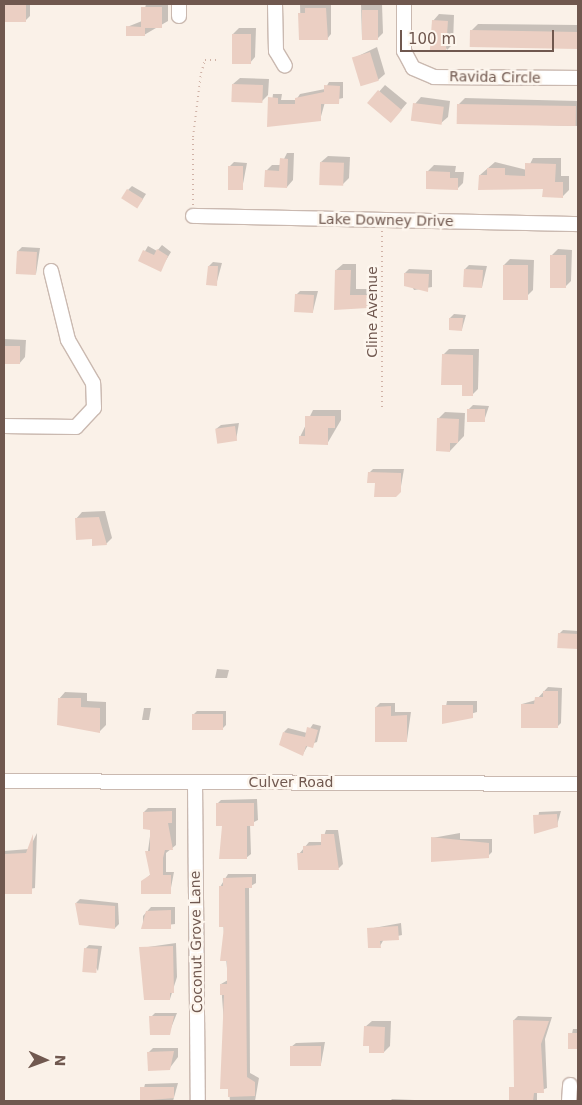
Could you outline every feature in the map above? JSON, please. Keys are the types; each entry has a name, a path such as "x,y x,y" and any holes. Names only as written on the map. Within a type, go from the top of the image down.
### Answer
{"street":[{"path":"275,4 276,51 285,66"},
{"name":"Ravida Circle","path":"404,4 404,51 414,68 434,77 578,78"},
{"name":"Lake Downey Drive","path":"193,216 382,218 578,224"},
{"path":"4,426 76,427 94,408 93,383 68,340 51,271"},
{"name":"Culver Road","path":"4,781 578,784"},
{"name":"Coconut Grove Lane","path":"195,782 198,1101"},
{"path":"569,1101 570,1085"}],"path":[{"path":"193,216 192,137 201,73 205,60 219,60"},
{"name":"Cline Avenue","path":"382,218 382,407"}],"building":[{"path":"4,4 26,4 26,22 4,22"},
{"path":"141,7 162,7 162,28 145,28 145,36 126,36 126,26 141,27"},
{"path":"305,8 326,8 328,40 299,40 298,13 305,13"},
{"path":"362,10 378,10 378,40 362,40"},
{"path":"432,20 448,21 446,52 430,51"},
{"path":"470,30 578,32 578,49 470,47"},
{"path":"232,34 251,34 251,64 232,64"},
{"path":"370,52 379,81 361,86 352,58"},
{"path":"232,84 263,85 262,103 231,102"},
{"path":"324,85 340,86 339,104 321,104 321,121 267,127 268,97 278,98 278,104 295,104 295,98 324,92"},
{"path":"378,90 402,110 391,123 367,103"},
{"path":"413,103 444,107 442,125 411,121"},
{"path":"457,104 576,106 576,126 457,124"},
{"path":"280,158 288,159 287,188 264,187 265,170 279,171"},
{"path":"320,162 344,163 343,186 319,185"},
{"path":"525,163 556,164 555,182 563,182 563,198 542,197 543,189 478,190 479,175 487,175 487,168 505,168 505,175 525,176"},
{"path":"228,166 243,166 243,190 228,190"},
{"path":"426,171 450,172 450,178 458,178 458,190 426,189"},
{"path":"127,189 143,199 137,208 121,198"},
{"path":"157,249 168,256 161,272 138,261 143,250 154,255"},
{"path":"17,251 37,252 36,275 16,274"},
{"path":"550,255 566,255 566,288 550,288"},
{"path":"503,265 528,265 528,300 503,300"},
{"path":"208,266 218,266 217,286 206,285"},
{"path":"464,269 483,270 482,288 463,287"},
{"path":"335,270 351,270 350,295 369,295 368,308 334,310"},
{"path":"404,273 429,274 428,292 404,286"},
{"path":"295,294 314,295 313,313 294,312"},
{"path":"449,318 463,318 462,331 449,330"},
{"path":"4,346 20,346 20,364 4,364"},
{"path":"442,354 473,355 473,396 462,396 462,385 441,385"},
{"path":"467,409 485,409 485,422 467,422"},
{"path":"305,416 335,416 335,428 328,428 328,445 299,444 299,436 305,436"},
{"path":"437,418 459,419 458,443 450,443 450,452 436,451"},
{"path":"235,426 237,441 217,444 215,429"},
{"path":"368,472 401,473 401,492 396,497 374,497 375,483 367,483"},
{"path":"99,517 107,545 92,546 92,539 76,540 75,518"},
{"path":"558,633 578,634 577,649 557,648"},
{"path":"543,691 558,691 558,728 521,728 521,704 534,704 535,697 543,697"},
{"path":"58,698 81,698 81,707 100,708 100,733 57,725"},
{"path":"442,705 473,705 473,718 442,724"},
{"path":"391,706 391,716 407,715 407,742 375,742 375,707"},
{"path":"192,714 223,714 223,730 192,730"},
{"path":"307,727 318,730 313,748 306,746 303,756 279,745 283,732 305,737"},
{"path":"216,803 254,803 254,826 247,826 247,859 219,859 222,826 216,826"},
{"path":"172,811 172,823 168,823 173,850 165,850 163,858 163,875 171,875 171,894 141,894 141,881 150,875 145,851 150,851 150,830 143,829 143,812"},
{"path":"557,814 558,827 534,834 533,815"},
{"path":"33,834 32,894 4,894 4,854 26,853"},
{"path":"321,834 334,834 339,870 298,870 297,853 303,853 303,846 321,845"},
{"path":"431,837 489,843 489,858 431,862"},
{"path":"252,877 252,888 245,888 247,1077 255,1082 255,1096 228,1097 228,1089 220,1089 224,995 220,995 220,984 227,984 227,961 220,961 224,927 219,927 219,886 223,886 223,878"},
{"path":"75,903 115,906 115,929 79,925"},
{"path":"171,910 171,929 141,929 146,911"},
{"path":"398,926 399,940 380,941 381,948 368,948 367,928"},
{"path":"173,946 174,993 170,993 170,1000 144,1000 139,947"},
{"path":"84,948 98,949 96,973 82,972"},
{"path":"149,1016 174,1016 170,1035 150,1035"},
{"path":"513,1020 549,1021 541,1044 544,1093 534,1093 533,1101 509,1101 509,1087 514,1087"},
{"path":"364,1026 385,1027 384,1053 369,1053 369,1046 363,1046"},
{"path":"568,1033 578,1033 578,1049 568,1049"},
{"path":"290,1046 321,1046 321,1066 290,1066"},
{"path":"174,1051 170,1070 148,1071 147,1052"},
{"path":"140,1087 174,1087 174,1098 140,1101"}]}
